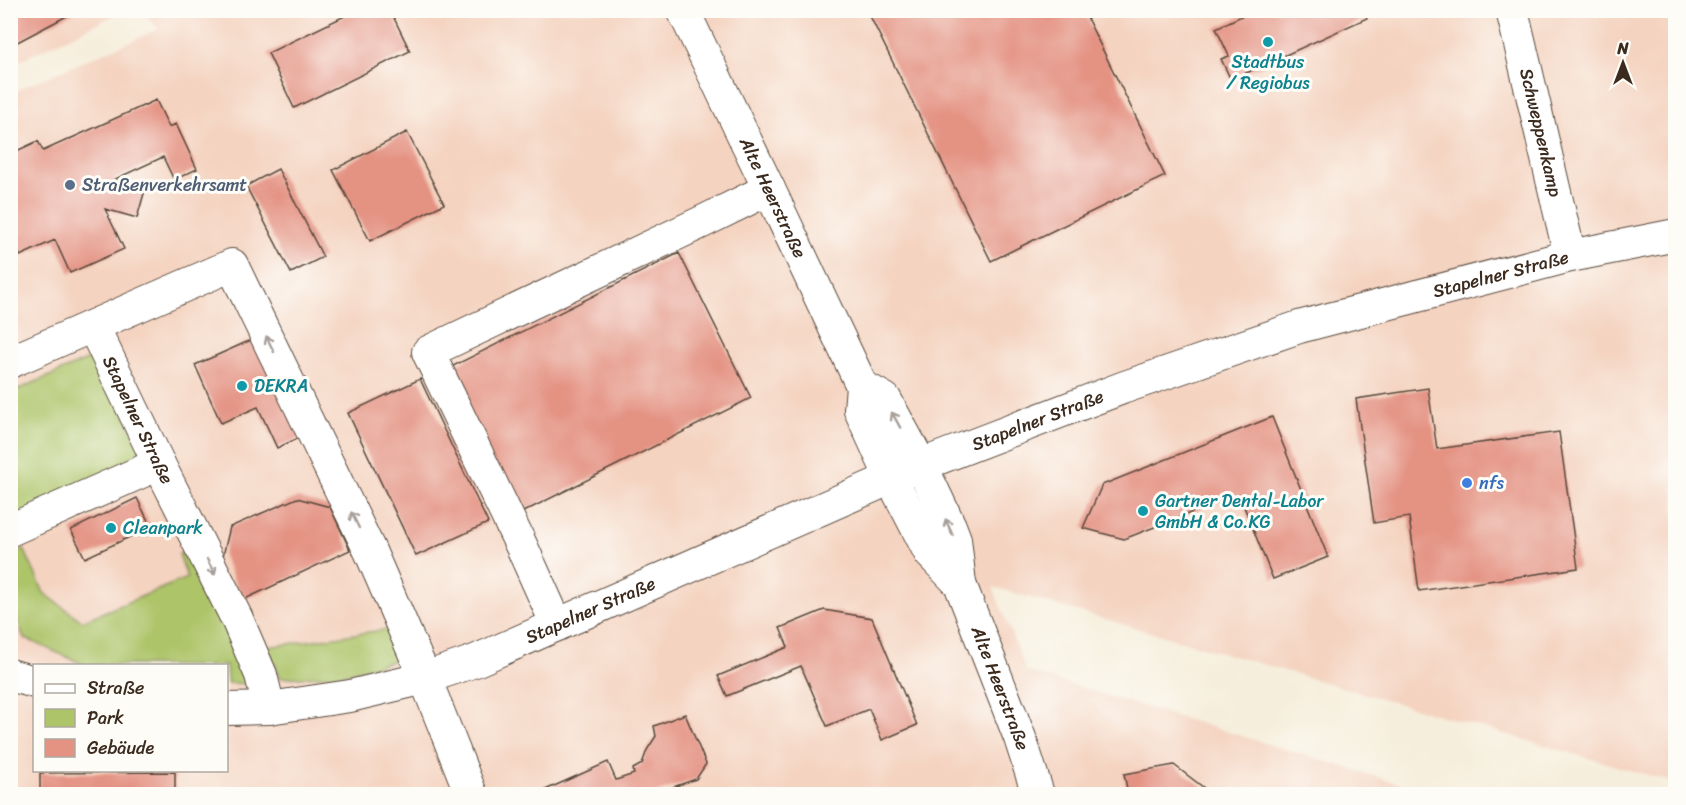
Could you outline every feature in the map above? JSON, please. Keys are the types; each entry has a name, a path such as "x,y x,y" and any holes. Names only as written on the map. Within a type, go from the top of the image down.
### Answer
{"street":[{"name":"Alte Heerstraße","path":"683,10 862,386 860,410 891,478 930,553 960,584"},
{"name":"Schweppenkamp","path":"1512,10 1570,256"},
{"path":"557,625 428,352 769,189"},
{"name":"Stapelner Straße","path":"228,709 269,708 350,696 425,678 475,661 921,465 1122,388 1299,327 1570,256 1676,235"},
{"path":"10,362 232,265 370,551 425,678 471,795"},
{"name":"Stapelner Straße","path":"93,326 237,619 261,675 269,708"},
{"name":"Alte Heerstraße","path":"862,386 885,399 921,465 955,539 960,584 1020,738 1038,795"},
{"path":"10,530 159,464"},
{"path":"10,675 33,682"}],"shaded area":[{"path":"11,11 123,11 11,65"},
{"path":"141,11 1675,11 1675,783 993,587 1026,671 1434,794 11,794 10,93 159,29"}],"green space":[{"path":"96,356 147,460 11,519 10,393"},
{"path":"24,549 44,593 82,621 187,578 179,554 192,550 249,684 228,683 228,664 83,664 24,638 11,603 11,552"},
{"path":"389,629 401,659 341,675 281,678 267,647"}],"building":[{"path":"10,10 78,10 10,46"},
{"path":"357,10 390,10 410,51 294,108 268,53"},
{"path":"867,10 1083,10 1165,176 991,261"},
{"name":"Stadtbus / Regiobus","path":"1254,10 1363,10 1367,18 1231,80 1221,59 1229,56 1216,28"},
{"name":"Straßenverkehrsamt","path":"156,100 169,127 176,124 197,169 174,180 163,157 113,180 145,190 137,218 105,209 124,249 70,273 55,240 20,256 17,249 10,251 10,154 38,141 43,151"},
{"path":"407,132 444,204 370,241 333,170"},
{"path":"278,169 323,257 291,273 246,186"},
{"path":"679,253 751,398 519,514 447,369"},
{"name":"DEKRA","path":"258,337 303,436 277,448 258,407 221,423 195,365"},
{"path":"420,379 488,523 416,556 348,413"},
{"name":"nfs","path":"1428,388 1437,449 1559,432 1578,568 1419,591 1409,517 1374,523 1356,399"},
{"name":"Gartner Dental-Labor GmbH & Co.KG","path":"1272,417 1328,557 1273,579 1239,494 1124,539 1083,528 1102,485"},
{"name":"Cleanpark","path":"137,498 151,527 85,558 71,530"},
{"path":"297,498 330,507 350,550 243,600 223,556 230,527"},
{"path":"824,610 872,618 917,725 882,740 869,709 827,726 801,666 727,696 718,676 788,647 780,628"},
{"path":"685,714 706,764 696,779 653,794 544,794 543,791 608,762 616,780 634,774 633,769 642,764 656,736 654,726"},
{"path":"1174,765 1212,794 1128,794 1124,774"},
{"path":"175,772 175,794 40,794 40,773"}],"place":[{"name":"Stadtbus / Regiobus","path":"1268,42"},
{"name":"Straßenverkehrsamt","path":"70,185"},
{"name":"DEKRA","path":"242,386"},
{"name":"nfs","path":"1467,483"},
{"name":"Gartner Dental-Labor GmbH & Co.KG","path":"1143,511"},
{"name":"Cleanpark","path":"111,528"}]}
